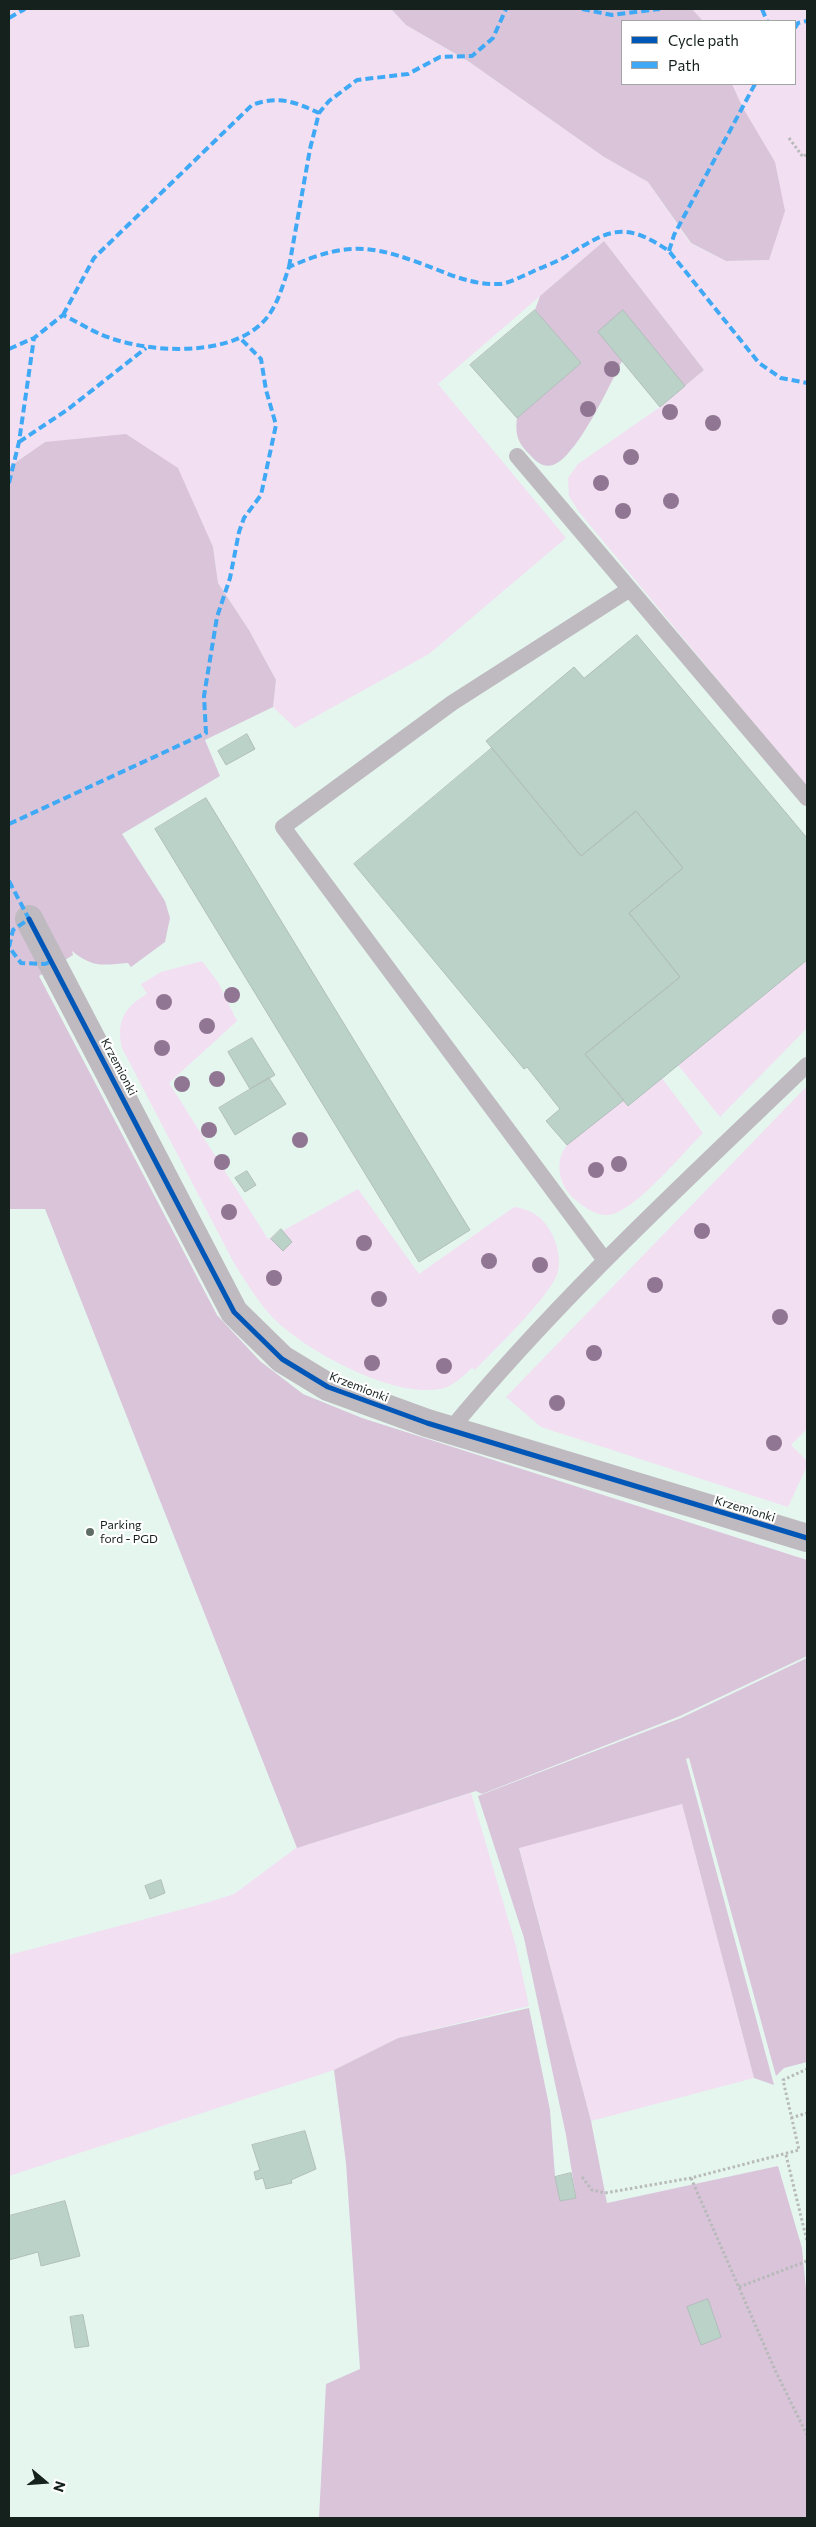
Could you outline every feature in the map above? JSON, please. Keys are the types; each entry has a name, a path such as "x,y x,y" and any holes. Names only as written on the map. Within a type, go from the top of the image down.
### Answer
{"street":[{"name":"Krzemionki","path":"29,919 234,1312 282,1360 328,1387 450,1430 807,1538"}],"lane":[{"path":"517,456 807,798"},
{"path":"604,1259 283,827 452,703 630,589"},
{"path":"450,1430 489,1383 604,1259 807,1066"}],"path":[{"path":"789,138 803,157 807,154"},
{"path":"582,2177 592,2190 604,2193 691,2178 786,2155 799,2150 782,2080 807,2069"},
{"path":"791,2118 807,2113"},
{"path":"786,2155 807,2241"},
{"path":"691,2178 807,2435"},
{"path":"739,2287 807,2262"}],"shaded area":[{"path":"9,9 391,9 406,25 468,61 604,157 648,182 690,243 726,261 769,260 743,108 732,85 796,85 796,20 702,20 692,9 807,9 807,788 579,512 569,496 568,478 578,464 660,407 704,370 604,241 438,384 566,538 429,654 295,728 273,707 276,680 249,630 218,583 213,547 45,442 9,467"},
{"path":"391,9 692,9 702,20 621,20 621,85 732,85 743,108 775,162 785,211 769,260 726,261 691,243 648,182 604,157 468,61 406,25"},
{"path":"604,241 704,370 685,386 622,361 592,419 572,449 553,465 543,465 532,458 520,443 516,429 517,418 580,363 535,310 540,296"},
{"path":"126,434 178,468 213,547 218,583 249,630 276,680 273,707 205,740 220,776 122,834 165,901 170,918 165,942 131,967 128,963 104,965 92,963 72,951 73,955 39,976 217,1315 260,1361 303,1394 362,1418 807,1560 807,1656 680,1716 482,1794 476,1791 297,1848 45,1209 9,1209 9,467 45,442"},
{"path":"807,960 807,1028 720,1117 678,1065"},
{"path":"202,961 218,982 237,1021 169,1083 268,1239 358,1189 419,1274 514,1207 537,1215 549,1228 559,1256 558,1271 554,1281 535,1307 475,1370 472,1368 452,1385 425,1390 402,1387 378,1380 329,1358 307,1345 273,1318 235,1265 122,1048 120,1039 121,1023 127,1010 147,994 141,984 161,972"},
{"path":"662,1078 703,1133 635,1201 623,1209 608,1215 590,1210 572,1197 563,1184 559,1168 562,1152 571,1140 594,1122 624,1100 629,1106"},
{"path":"807,1086 807,1429 791,1445 807,1461 807,1466 788,1507 541,1427 506,1397"},
{"path":"807,1658 807,2062 784,2068 776,2076 689,1758 686,1759 774,2085 754,2078 682,1804 519,1848 591,2121 607,2203 778,2166 802,2248 807,2300 806,2518 319,2518 326,2384 360,2369 346,2163 334,2070 398,2038 529,2008 550,2110 555,2176 560,2201 576,2198 566,2135 524,1938 478,1796 681,1718"},
{"path":"471,1793 516,1946 529,2006 398,2038 334,2070 9,2176 9,1955 234,1894 296,1848"},
{"path":"682,1804 754,2078 591,2121 519,1847"}],"building":[{"path":"535,310 581,363 517,418 470,365"},
{"path":"623,310 685,386 660,407 598,332"},
{"path":"637,635 807,838 807,960 628,1106 585,1054 680,977 629,913 683,868 636,811 581,856 486,741 574,667 584,678"},
{"path":"247,734 255,749 226,765 218,751"},
{"path":"492,748 581,856 636,811 683,868 629,913 680,977 585,1054 624,1100 567,1145 546,1121 560,1109 527,1067 524,1069 354,864"},
{"path":"206,798 470,1230 419,1262 155,829"},
{"path":"252,1038 275,1075 250,1089 228,1052"},
{"path":"269,1078 286,1104 235,1135 219,1108"},
{"path":"247,1171 256,1185 245,1192 235,1178"},
{"path":"281,1229 292,1242 283,1251 271,1239"},
{"path":"161,1880 165,1893 150,1899 145,1886"},
{"path":"305,2131 316,2169 291,2180 292,2183 266,2189 263,2178 256,2180 254,2172 260,2170 252,2145"},
{"path":"571,2173 576,2198 560,2201 555,2177"},
{"path":"65,2201 80,2256 41,2266 38,2252 9,2260 9,2216"},
{"path":"708,2299 721,2337 701,2345 687,2307"},
{"path":"83,2315 89,2346 75,2348 70,2317"}],"marked path":[{"path":"9,18 25,9"},
{"path":"289,267 310,149 319,113 329,101 357,80 408,74 440,57 472,56 493,38 506,9"},
{"path":"582,9 612,15 660,9"},
{"path":"762,9 767,20"},
{"path":"796,26 798,23 807,21"},
{"path":"669,251 674,235 754,85"},
{"path":"63,315 94,258 252,105 270,100 279,100 294,103 319,113"},
{"path":"9,483 19,442 34,338 63,315 100,334 138,345 183,349 227,343 246,335 267,318 278,297 289,267 330,252 347,249 380,251 397,255 453,276 483,283 500,284 512,281 556,262 597,238 608,234 630,232 654,242 669,251 759,363 781,378 807,383"},
{"path":"9,349 34,338"},
{"path":"9,824 206,733 204,696 217,617 230,578 239,532 244,518 261,495 276,425 266,390 261,359 240,338"},
{"path":"19,442 67,410 146,348"},
{"path":"9,881 29,919 13,930 9,947 21,963 45,964 52,961"}],"cycle path":[{"path":"29,919 234,1312 282,1359 328,1387 427,1423 807,1538"}],"place":[{"name":"Parking ford - PGD","path":"90,1532"}]}
